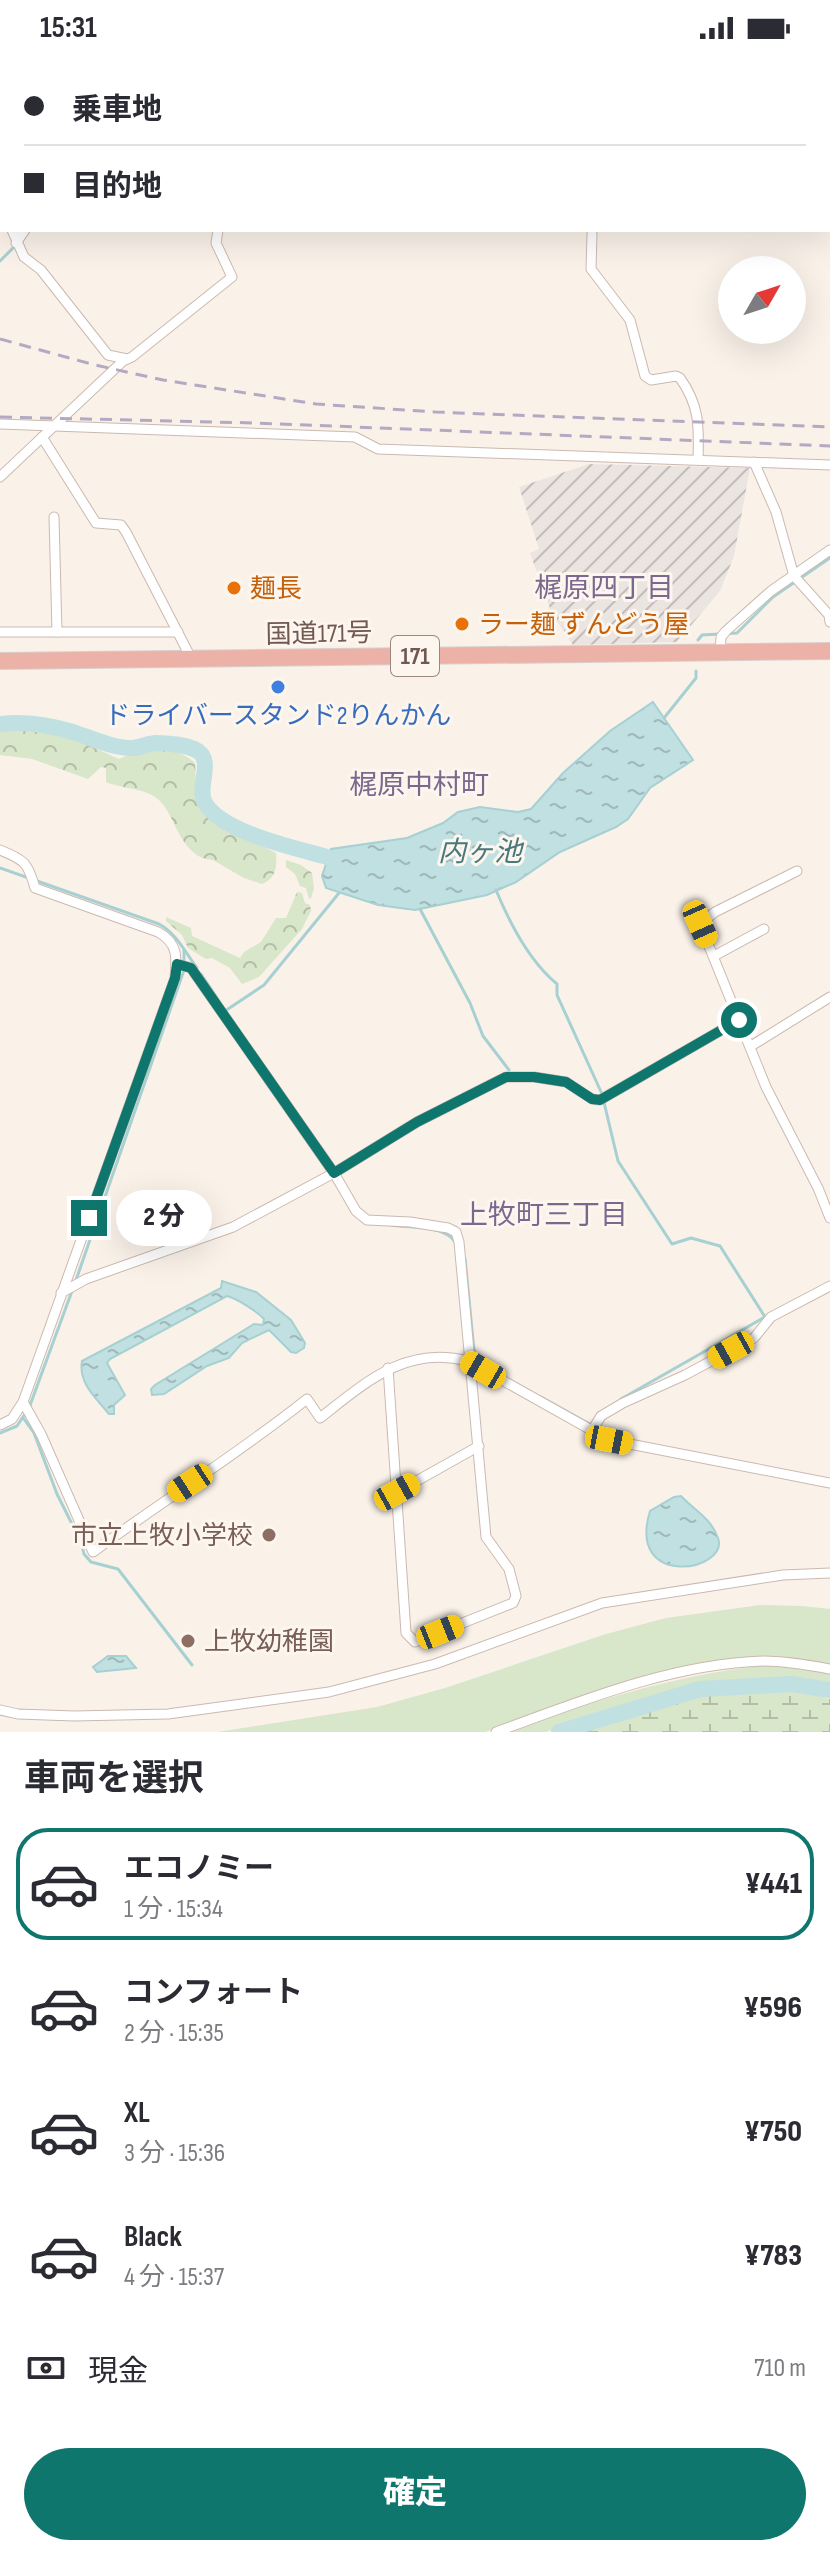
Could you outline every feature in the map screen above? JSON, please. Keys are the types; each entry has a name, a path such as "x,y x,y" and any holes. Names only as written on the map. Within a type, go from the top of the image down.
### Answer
{"highway":[{"name":"国道171号","path":"0,661 192,660 722,640 830,651"}],"street":[{"path":"13,232 24,257 41,270 108,355 127,359"},
{"path":"16,243 24,232"},
{"path":"0,477 127,359 232,277 216,243 218,232"},
{"path":"592,234 591,269 630,320 645,376 651,380 680,378 695,406 699,417 698,460"},
{"path":"0,424 355,437 378,449 830,465"},
{"path":"42,437 96,523 121,525 126,532 192,660"},
{"path":"754,462 776,512 794,576 829,615 830,622"},
{"path":"54,517 57,632"},
{"path":"722,640 771,591 830,550"},
{"path":"0,632 178,632"},
{"path":"0,850 23,860 35,888 164,935 174,945 177,964 175,978 126,1119 23,1402 12,1419 0,1425"},
{"path":"797,871 702,920 700,924 766,1087 830,1218"},
{"path":"714,956 764,929"},
{"path":"177,964 191,968 334,1173 356,1211 367,1220 410,1222 456,1232 486,1537 509,1569 516,1596 513,1603 415,1642 406,1633 388,1368"},
{"path":"751,1046 829,1001"},
{"path":"61,1293 86,1279 233,1227 334,1173 417,1122 506,1077 566,1082 592,1099 600,1100 739,1020"},
{"path":"818,1188 830,1181"},
{"path":"593,1429 601,1416 612,1409 754,1338 771,1317 830,1286"},
{"path":"23,1402 41,1434 93,1552 257,1439 307,1399 320,1418 388,1368 432,1356 468,1361 609,1440 830,1483"},
{"path":"397,1492 479,1446"},
{"path":"0,1710 18,1714 74,1716 168,1714 329,1692 435,1664 602,1603 783,1575 830,1573"},
{"path":"496,1732 582,1701 671,1675 763,1661 830,1669"}],"shaded area":[{"path":"589,464 750,468 734,556 720,591 677,642 573,645 552,614 530,553 539,549 519,487"}],"green space":[{"path":"0,730 75,739 119,759 158,750 187,757 195,763 196,789 207,814 227,830 276,853 273,875 262,884 193,853 160,801 149,794 106,782 106,768 101,767 88,779 32,759 0,755"},
{"path":"286,860 312,873 314,889 311,898 306,888 300,886 295,874 286,867"},
{"path":"297,892 302,893 311,911 302,929 259,977 242,984 230,968 188,948 182,935 166,921 166,917 191,928 192,936 240,958 261,942 276,918 286,918"},
{"path":"760,1605 830,1609 830,1665 798,1659 752,1658 613,1687 485,1732 217,1732 377,1707 666,1618"},
{"path":"770,1665 830,1672 830,1687 774,1678 721,1681 666,1693 546,1732 504,1732 668,1682"},
{"path":"797,1689 830,1699 830,1732 579,1732 703,1696"}],"water":[{"name":"内ヶ池","path":"653,702 693,760 650,788 628,819 616,827 560,852 516,882 487,895 415,910 378,905 326,888 322,876 331,849 407,838 443,823 458,812 480,807 518,812 531,809 563,773 610,731"},
{"path":"222,1281 256,1292 291,1320 305,1343 304,1348 296,1353 291,1352 269,1330 242,1343 229,1358 207,1366 164,1394 152,1395 151,1389 155,1385 254,1324 263,1325 264,1319 256,1312 227,1296 110,1359 107,1363 125,1395 114,1405 114,1414 109,1414 85,1383 82,1361 221,1288"},
{"path":"681,1496 707,1520 718,1538 718,1550 709,1559 695,1565 664,1563 652,1553 647,1536 650,1511"},
{"path":"108,1656 126,1656 136,1668 97,1672 93,1667"}],"waterway":[{"path":"0,261 13,248"},
{"path":"698,640 702,635 737,633 773,597 830,558"},
{"path":"664,718 696,678 696,671"},
{"path":"0,724 46,726 124,748 156,743 194,749 205,762 203,797 214,814 261,838 327,857"},
{"path":"0,868 159,924 176,938 197,968"},
{"path":"496,890 521,941 557,984 557,995 602,1094 618,1161 672,1244 691,1238 720,1246 765,1317 621,1399"},
{"path":"225,1011 264,985 339,893"},
{"path":"420,909 470,1003 483,1036 509,1070"},
{"path":"184,950 184,962"},
{"path":"76,1280 184,970"},
{"path":"201,974 217,998"},
{"path":"391,1225 435,1230 455,1242"},
{"path":"465,1259 474,1350 478,1362"},
{"path":"29,1408 72,1291"},
{"path":"541,1397 604,1432"},
{"path":"0,1433 17,1426 25,1414"},
{"path":"24,1419 34,1433 84,1554 91,1562 118,1569 192,1665"},
{"path":"559,1732 700,1689 792,1684 830,1690"}],"railway":[{"path":"0,339 163,380 316,404 435,412 830,427"},
{"path":"0,417 256,423 830,446"}],"place":[{"name":"麺長","path":"234,588"},
{"name":"ラー麺 ずんどう屋","path":"462,624"},
{"name":"ドライバースタンド2りんかん","path":"278,687"},
{"name":"市立上牧小学校","path":"269,1535"},
{"name":"上牧幼稚園","path":"188,1641"}],"district":[{"name":"梶原四丁目","path":"604,587"},
{"name":"梶原中村町","path":"419,784"},
{"name":"上牧町三丁目","path":"544,1214"}],"route":[{"path":"89,1218 175,978 177,964 191,968 334,1173 417,1122 506,1077 566,1082 592,1099 600,1100 739,1020"}]}
